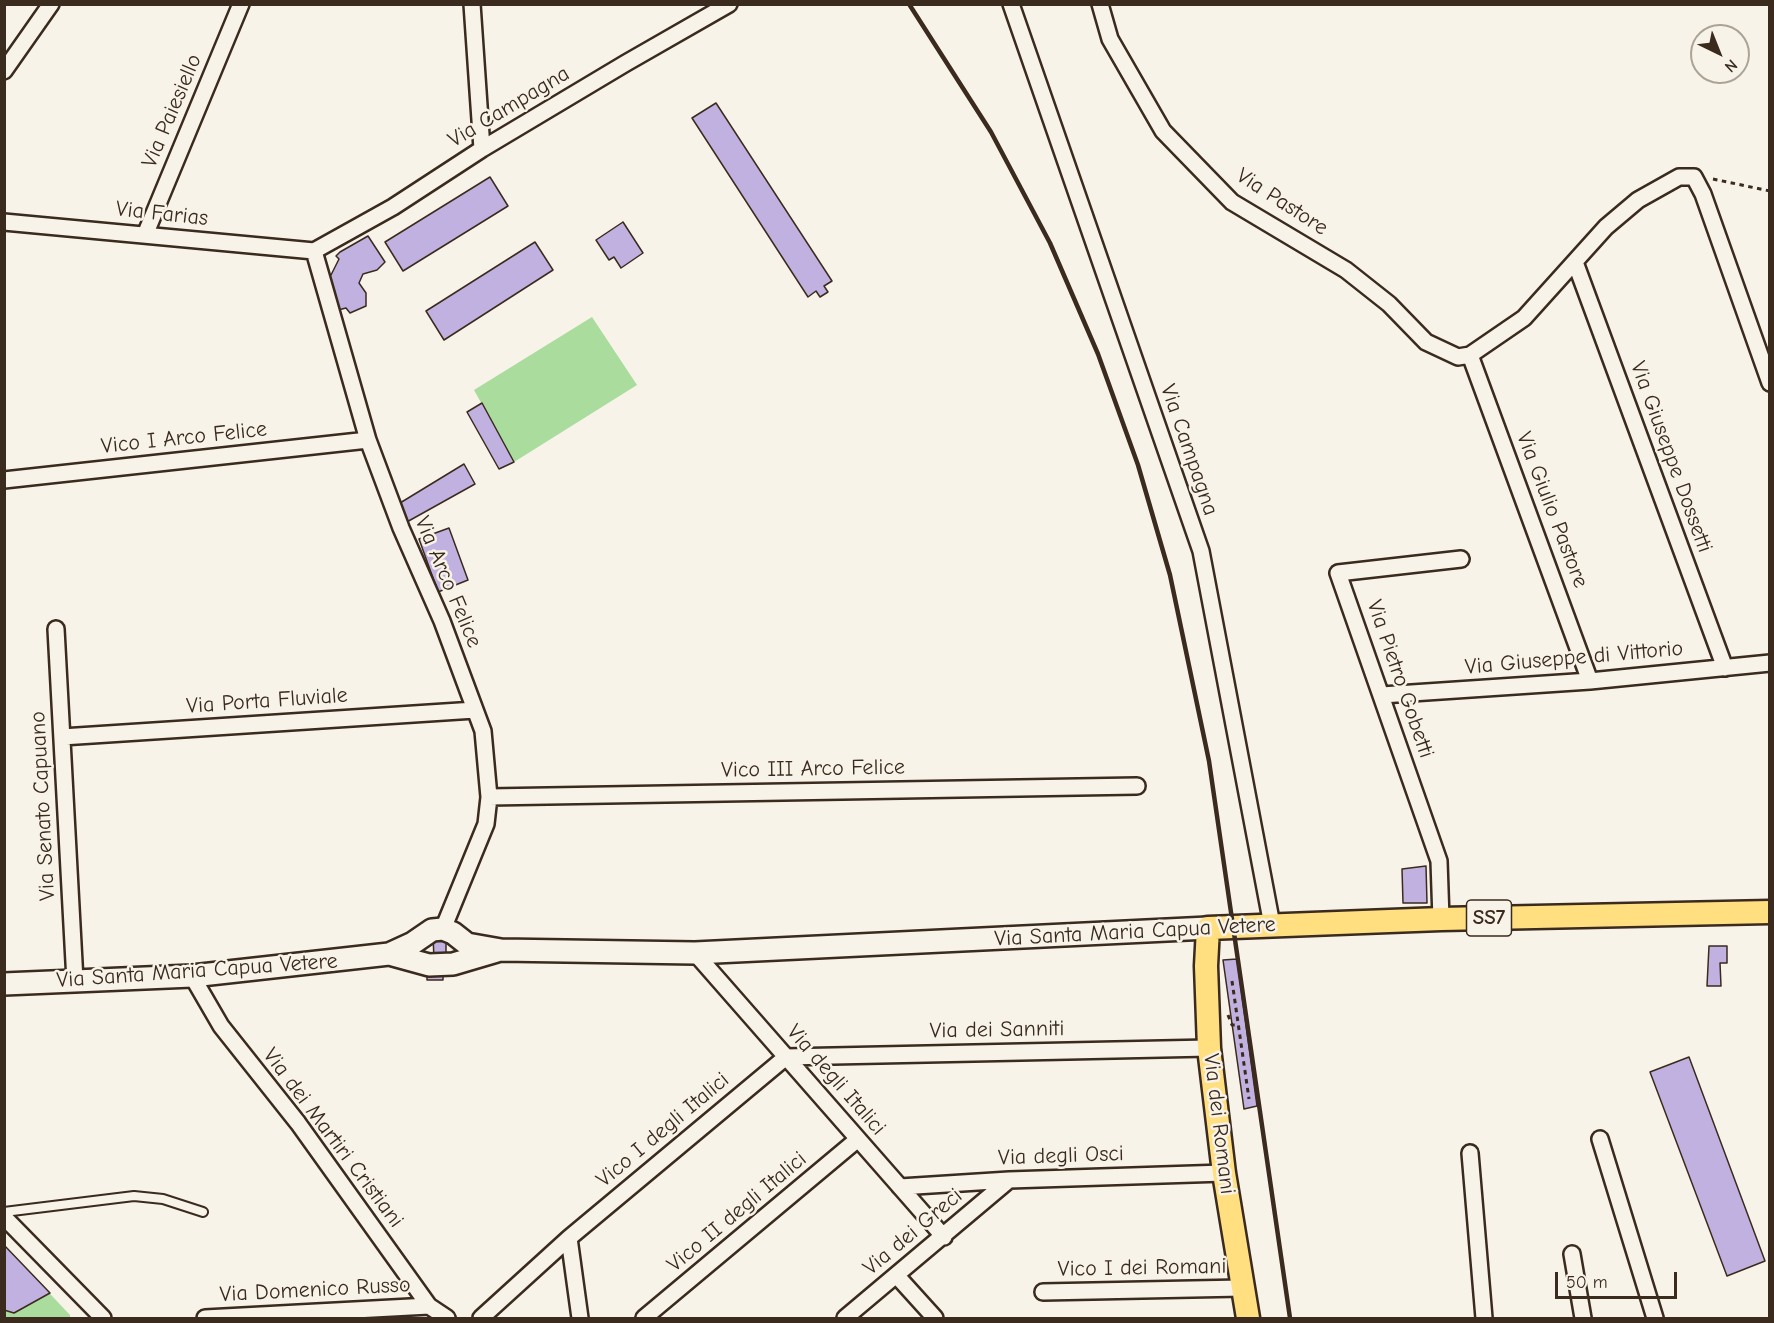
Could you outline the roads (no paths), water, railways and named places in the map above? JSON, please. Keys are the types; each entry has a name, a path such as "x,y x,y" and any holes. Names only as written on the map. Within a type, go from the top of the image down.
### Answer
{"main road":[{"name":"Via Santa Maria Capua Vetere","path":"501,950 695,953 1272,925 1770,912"},
{"name":"Via dei Romani","path":"1208,928 1206,966 1209,1048 1224,1173 1248,1318"},
{"name":"SS7","path":"389,954 413,943 432,930 443,929 453,933 467,944 501,950"},
{"name":"SS7","path":"389,954 429,965 453,964 501,950"},
{"name":"Via Santa Maria Capua Vetere","path":"4,984 192,976 389,954"}],"street":[{"path":"4,71 51,4"},
{"name":"Via Paiesiello","path":"145,235 241,4"},
{"path":"472,4 482,149"},
{"name":"Via Campagna","path":"314,251 393,207 482,149 729,4"},
{"name":"Via Campagna","path":"1011,4 1201,551 1272,925"},
{"name":"Via Pastore","path":"1100,4 1110,39 1163,132 1232,202 1346,270 1389,304 1426,342 1458,357 1470,356"},
{"path":"1470,356 1524,318 1606,227 1638,200 1679,177 1694,177 1703,194 1770,383"},
{"name":"Via Farias","path":"4,222 314,251"},
{"name":"Via Arco Felice","path":"314,251 368,440 401,528 442,621 483,731 489,797 486,824 443,929"},
{"name":"Via Giuseppe Dossetti","path":"1575,262 1725,668"},
{"name":"Via Giulio Pastore","path":"1470,356 1590,681"},
{"name":"Vico I Arco Felice","path":"4,480 368,440"},
{"name":"Via Pietro Gobetti","path":"1441,919 1439,861 1338,573 1461,559"},
{"name":"Via Senato Capuano","path":"56,629 75,981"},
{"name":"Via Giuseppe di Vittorio","path":"1382,695 1590,681 1770,663"},
{"name":"Via Porta Fluviale","path":"62,737 475,710"},
{"name":"Vico III Arco Felice","path":"489,797 1137,786"},
{"name":"Via degli Italici","path":"695,953 944,1237"},
{"name":"Via dei Martiri Cristiani","path":"192,976 221,1026 298,1123 429,1306 447,1318"},
{"name":"Via dei Sanniti","path":"786,1057 1209,1048"},
{"name":"Vico I degli Italici","path":"482,1318 569,1238 786,1057"},
{"name":"Vico II degli Italici","path":"644,1318 858,1139"},
{"path":"1600,1139 1655,1318"},
{"path":"1470,1153 1484,1318"},
{"name":"Via degli Osci","path":"900,1187 1009,1180 1224,1173"},
{"name":"Via dei Greci","path":"845,1318 1009,1180"},
{"path":"4,1217 103,1318"},
{"path":"569,1238 580,1318"},
{"path":"1572,1254 1583,1318"},
{"path":"897,1276 935,1318"},
{"name":"Vico I dei Romani","path":"1043,1292 1242,1288"},
{"name":"Via Domenico Russo","path":"205,1318 429,1306"}],"lane":[{"path":"4,1212 134,1196 163,1199 203,1212"}],"railway":[{"path":"909,4 991,132 1050,243 1098,354 1138,465 1170,575 1209,761 1290,1318"}]}
